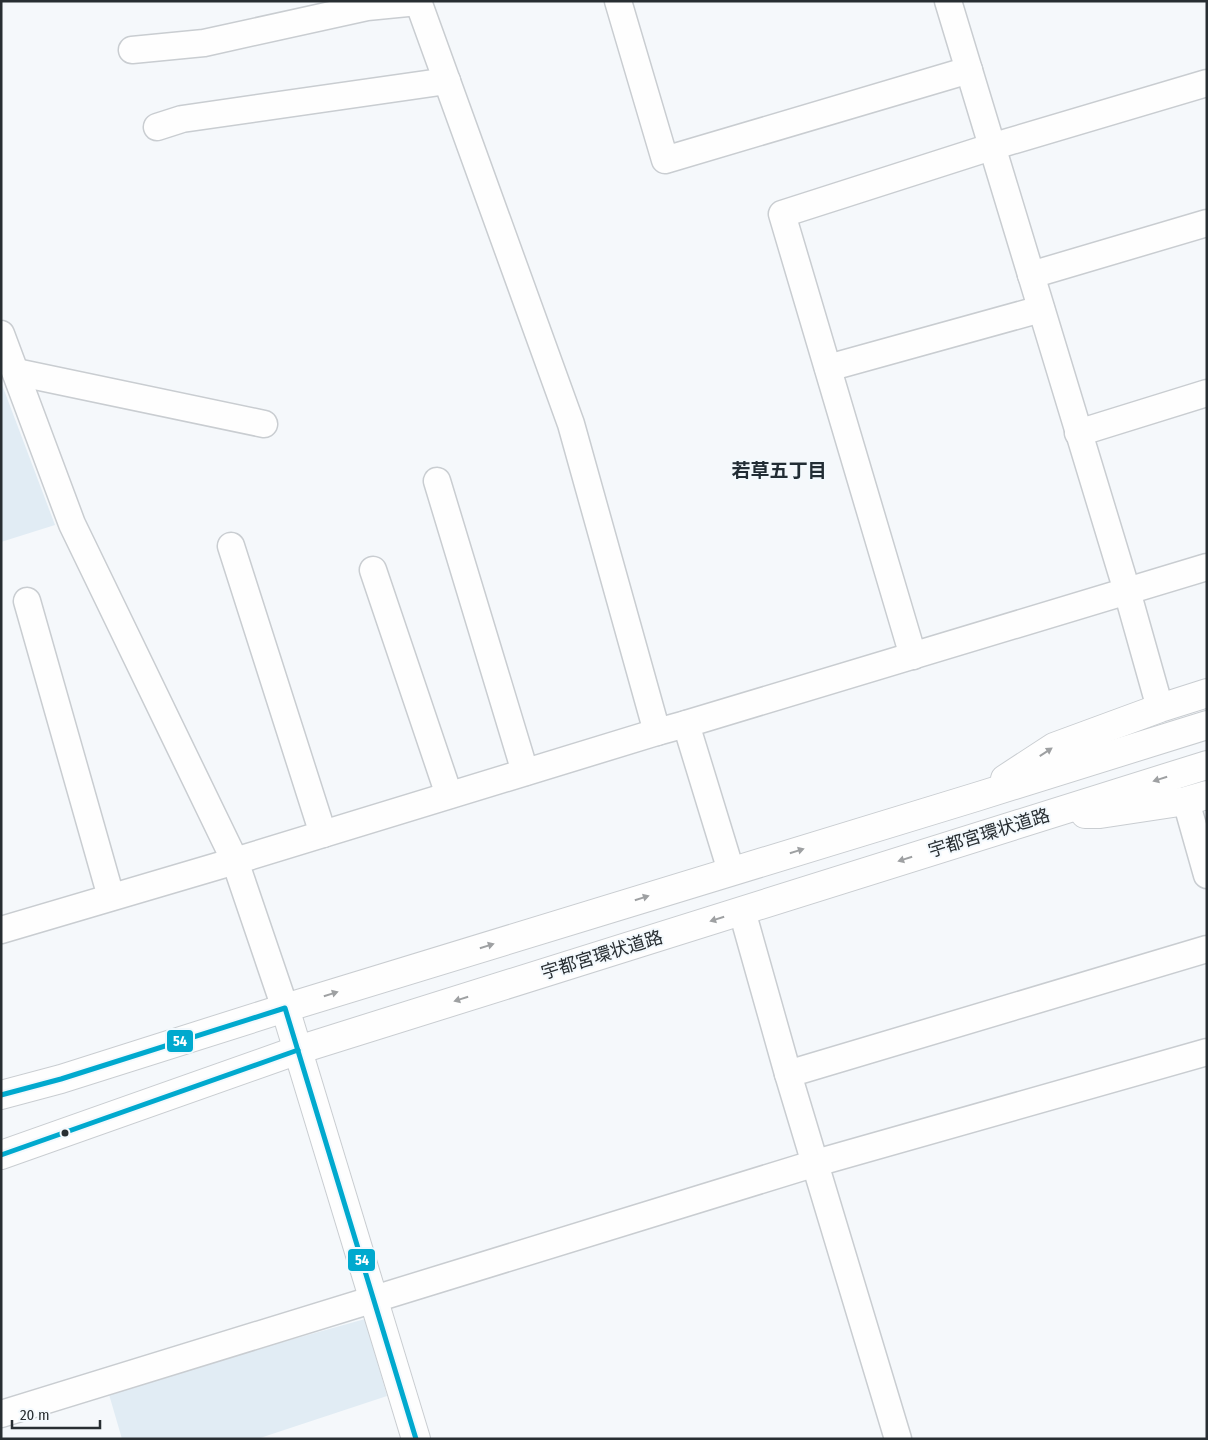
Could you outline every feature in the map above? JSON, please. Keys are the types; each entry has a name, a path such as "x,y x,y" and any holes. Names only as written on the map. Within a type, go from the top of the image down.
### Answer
{"main road":[{"path":"976,797 1054,747 1207,692"},
{"path":"1,1094 62,1079 285,1008 1207,725"},
{"name":"宇都宮環状道路","path":"1,1155 298,1050 1207,764"},
{"path":"1049,814 1100,814 1196,798"},
{"path":"285,1008 416,1439"}],"street":[{"path":"618,1 665,160 969,70"},
{"path":"948,1 1127,591 1160,708"},
{"path":"132,50 204,43 368,7 418,2 571,424 657,732"},
{"path":"157,126 182,119 447,81"},
{"path":"913,656 782,214 992,147 1207,84"},
{"path":"1031,275 1207,223"},
{"path":"828,368 1041,309"},
{"path":"1,334 72,524 235,861 285,1008"},
{"path":"16,372 264,424"},
{"path":"1078,433 1207,393"},
{"path":"437,480 525,772"},
{"path":"230,546 323,834"},
{"path":"1,930 1207,567"},
{"path":"373,570 449,795"},
{"path":"26,601 111,897"},
{"path":"686,724 731,871"},
{"path":"1196,798 1207,875"},
{"path":"742,911 788,1074 898,1439"},
{"path":"788,1074 1207,948"},
{"path":"1,1414 816,1163 1207,1052"}],"shaded area":[{"path":"1,382 55,525 1,542"},
{"path":"365,1319 387,1396 257,1439 122,1439 108,1391"}],"transit line":[{"name":"54","path":"1,1095 61,1079 285,1008 416,1439"},
{"name":"54","path":"1,1155 298,1050"}],"district":[{"name":"若草五丁目","path":"779,470"}]}
